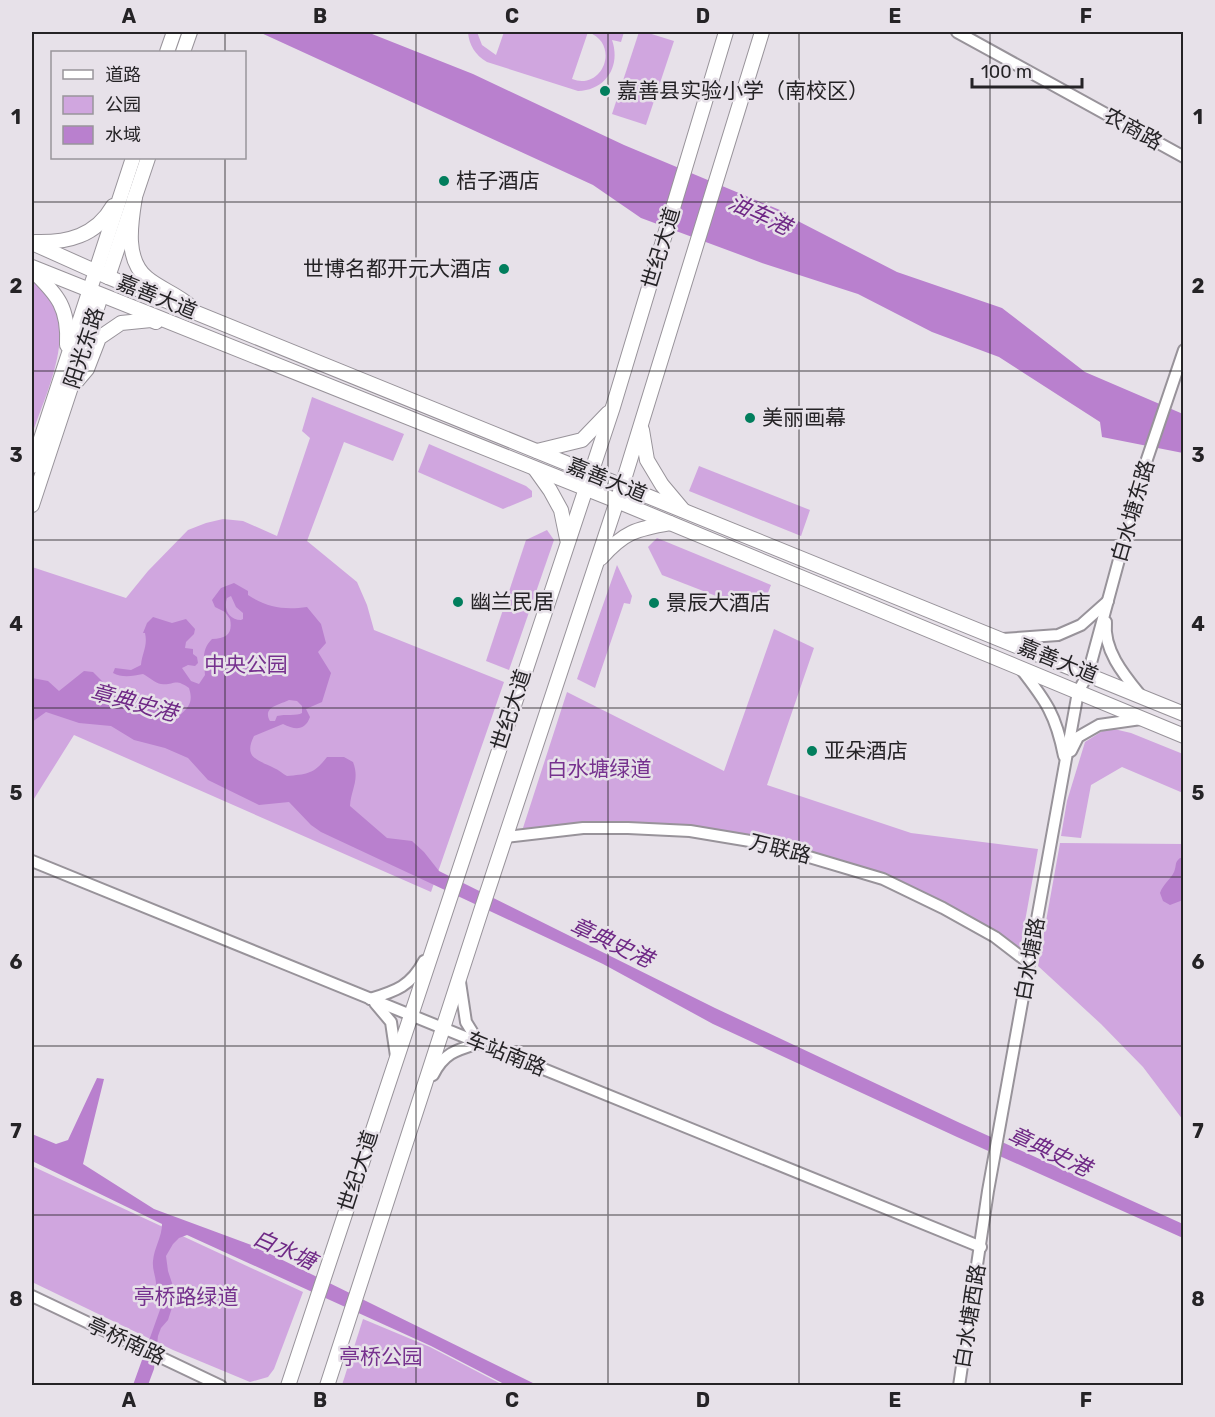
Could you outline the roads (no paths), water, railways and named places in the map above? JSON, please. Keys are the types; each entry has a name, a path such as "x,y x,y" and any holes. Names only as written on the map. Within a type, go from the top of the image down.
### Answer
{"main road":[{"path":"184,49 190,32"},
{"name":"世纪大道","path":"288,1386 567,539 613,407 726,32"},
{"name":"世纪大道","path":"327,1386 622,486 762,32"},
{"name":"阳光东路","path":"32,466 66,359 102,275 128,194 133,159"},
{"name":"阳光东路","path":"128,194 147,159"},
{"path":"32,243 58,243 84,234 107,217 128,194"},
{"path":"128,194 135,264 146,277 179,296 201,315"},
{"name":"嘉善大道","path":"32,243 102,275 1184,714"},
{"path":"32,269 53,290 65,312 68,336 66,359"},
{"name":"嘉善大道","path":"32,269 617,501 1184,736"},
{"name":"阳光东路","path":"32,505 71,388 95,293"},
{"path":"71,388 87,369 99,338 121,323 151,320 169,327 176,326"},
{"path":"537,451 582,440 613,407"},
{"path":"641,426 647,460 662,486 685,511"},
{"path":"535,469 561,510 567,539"},
{"path":"596,564 615,542 627,534 670,523"},
{"path":"274,1386 279,1383 297,1358"}],"street":[{"name":"农商路","path":"957,32 1184,157"},
{"name":"白水塘东路","path":"1088,674 1143,471 1184,350"},
{"path":"1003,639 1058,634 1081,625 1108,600"},
{"path":"1108,600 1105,630 1110,648 1124,674 1140,696"},
{"path":"1020,668 1041,695 1056,721 1065,762"},
{"name":"白水塘路","path":"981,1247 988,1191 1078,692 1088,674"},
{"path":"1065,762 1078,737 1099,725 1142,719"},
{"name":"万联路","path":"506,837 583,828 628,828 690,831 762,843 883,879 943,908 995,937 1029,963"},
{"name":"车站南路","path":"32,861 981,1247"},
{"path":"396,1058 391,1022 370,999 398,990 410,981 420,970 435,941"},
{"path":"420,1102 443,1058 459,1049 479,1043 466,1022 459,979"},
{"name":"白水塘西路","path":"959,1386 981,1247"},
{"name":"亭桥南路","path":"32,1296 221,1386"}],"water":[{"name":"油车港","path":"259,32 367,32 473,74 624,145 787,213 792,218 897,272 1002,308 1085,372 1183,414 1183,453 1102,437 1100,422 999,357 932,332 858,294 765,264 641,218 593,185"},
{"name":"章典史港","path":"234,583 248,591 248,595 269,605 284,608 307,607 321,624 326,643 318,652 331,673 322,702 306,709 310,717 302,727 295,728 283,724 254,736 250,749 251,754 258,760 287,776 310,772 327,757 344,757 353,762 356,774 350,806 387,838 412,841 439,871 715,1008 1183,1224 1183,1238 713,1024 603,964 321,832 289,802 259,805 208,780 188,758 165,748 134,740 111,726 79,723 46,712 32,722 32,678 48,681 59,691 84,671 93,672 103,682 108,693 133,695 152,703 161,704 165,710 180,715 191,700 189,688 177,682 161,684 143,674 124,676 113,673 115,668 131,670 141,665 146,642 145,633 143,633 147,623 153,617 172,623 186,619 195,629 194,634 186,642 185,648 193,649 198,663 195,666 188,665 182,668 191,681 199,684 205,675 206,647 212,639 222,638 228,634 231,628 230,619 225,612 215,607 212,600 221,588","holes":["231,596 236,607 243,613 241,620 233,618 228,613 226,602","289,700 297,701 302,706 302,713 277,716 275,721 270,721 268,716 270,710"]},
{"path":"1180,858 1183,858 1183,900 1170,905 1163,901 1160,893 1173,875"},
{"path":"97,1078 104,1079 83,1164 154,1209 254,1246 537,1385 506,1385 431,1346 187,1235 179,1238 173,1244 166,1256 176,1295 168,1320 158,1336 154,1369 148,1385 133,1385 161,1307 162,1292 156,1288 153,1265 162,1224 32,1161 32,1134 56,1144 68,1140"}],"place":[{"name":"嘉善县实验小学（南校区）","path":"605,91"},
{"name":"桔子酒店","path":"444,181"},
{"name":"世博名都开元大酒店","path":"504,269"},
{"name":"美丽画幕","path":"750,418"},
{"name":"幽兰民居","path":"458,602"},
{"name":"景辰大酒店","path":"654,603"},
{"name":"亚朵酒店","path":"812,751"}],"park label":[{"name":"中央公园","path":"246,665"},
{"name":"白水塘绿道","path":"599,769"},
{"name":"亭桥路绿道","path":"186,1297"},
{"name":"亭桥公园","path":"381,1357"}],"water label":[{"name":"白水塘","path":"285,1249"}]}
